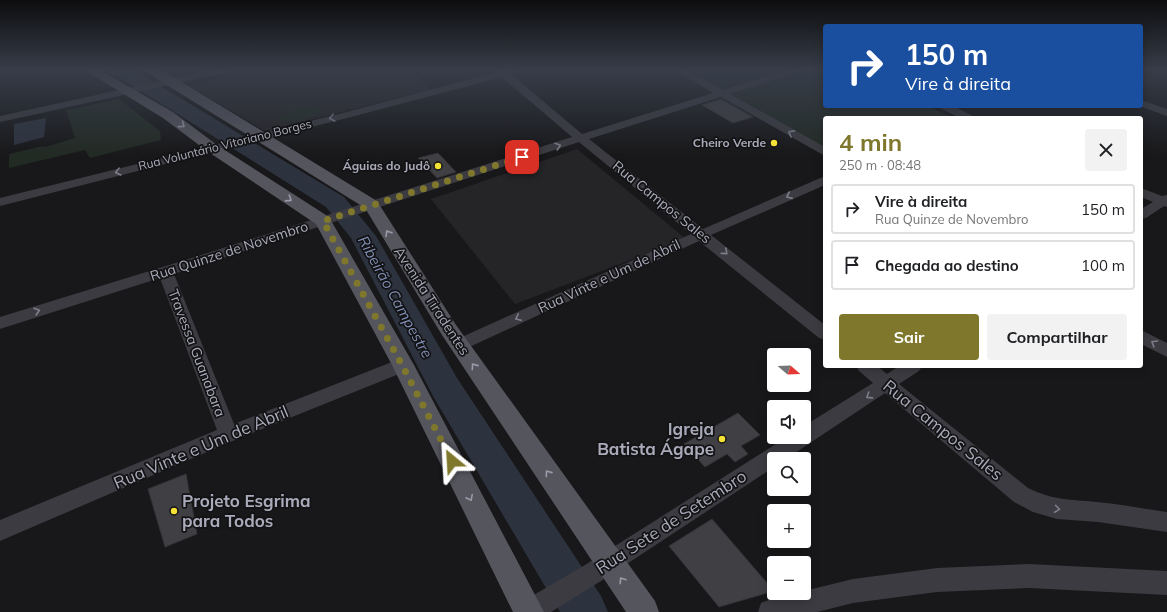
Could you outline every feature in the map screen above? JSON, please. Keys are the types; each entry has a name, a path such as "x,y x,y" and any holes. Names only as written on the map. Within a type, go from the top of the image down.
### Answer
{"main road":[{"path":"142,98 328,219 402,365 534,609"},
{"name":"Avenida Tiradentes","path":"190,98 252,138 366,207 459,345 602,567 644,612"}],"street":[{"path":"0,118 96,98"},
{"name":"Rua Voluntário Vitoriano Borges","path":"0,202 252,138 402,98"},
{"name":"Rua Campos Sales","path":"532,98 823,332"},
{"name":"Rua Quinze de Novembro","path":"0,323 166,273 328,219 710,98"},
{"path":"727,98 823,151"},
{"path":"1143,104 1167,113"},
{"path":"948,108 966,116"},
{"name":"Rua Vinte e Um de Abril","path":"459,345 702,234 823,181"},
{"path":"1143,193 1165,201"},
{"path":"1143,214 1165,201"},
{"name":"Travessa Guanabara","path":"166,273 228,434"},
{"path":"1143,337 1167,351"},
{"name":"Rua Vinte e Um de Abril","path":"0,531 228,434 402,365"},
{"name":"Rua Campos Sales","path":"867,368 1021,495 1041,505 1057,509 1098,512 1167,522"},
{"name":"Rua Sete de Setembro","path":"534,609 602,567 910,368"},
{"path":"770,612 853,591 937,580 1029,576 1167,583"}],"shaded area":[{"path":"209,98 400,98 265,131"},
{"path":"732,98 823,98 823,108 932,108 950,116 823,116 823,148"},
{"path":"119,99 160,131 161,140 90,158 85,150 9,168 9,154 43,146 45,147 75,138 66,110"},
{"path":"294,103 297,106 313,106 320,109 319,114 304,120 292,122 287,122 277,118 286,115 284,111 287,110 285,106"},
{"path":"46,118 44,137 14,145 14,124"},
{"path":"577,149 686,239 515,304 431,199"}],"building":[{"path":"721,99 753,117 733,123 702,105"},
{"name":"Águias do Judô","path":"438,153 456,172 437,178 418,158"},
{"name":"Igreja Batista Ágape","path":"738,413 760,435 741,446 748,454 735,462 727,454 705,467 684,444"},
{"name":"Projeto Esgrima para Todos","path":"186,474 197,534 165,547 148,489"},
{"path":"712,519 767,583 767,593 719,607 669,546"}],"waterway":[{"name":"Ribeirão Campestre","path":"165,98 335,202 363,236 445,387 585,612"}],"place":[{"name":"Cheiro Verde","path":"774,143"},
{"name":"Águias do Judô","path":"438,166"},
{"name":"Igreja Batista Ágape","path":"722,439"},
{"name":"Projeto Esgrima para Todos","path":"174,511"}],"route":[{"path":"452,461 396,353 323,221 522,157"}]}
